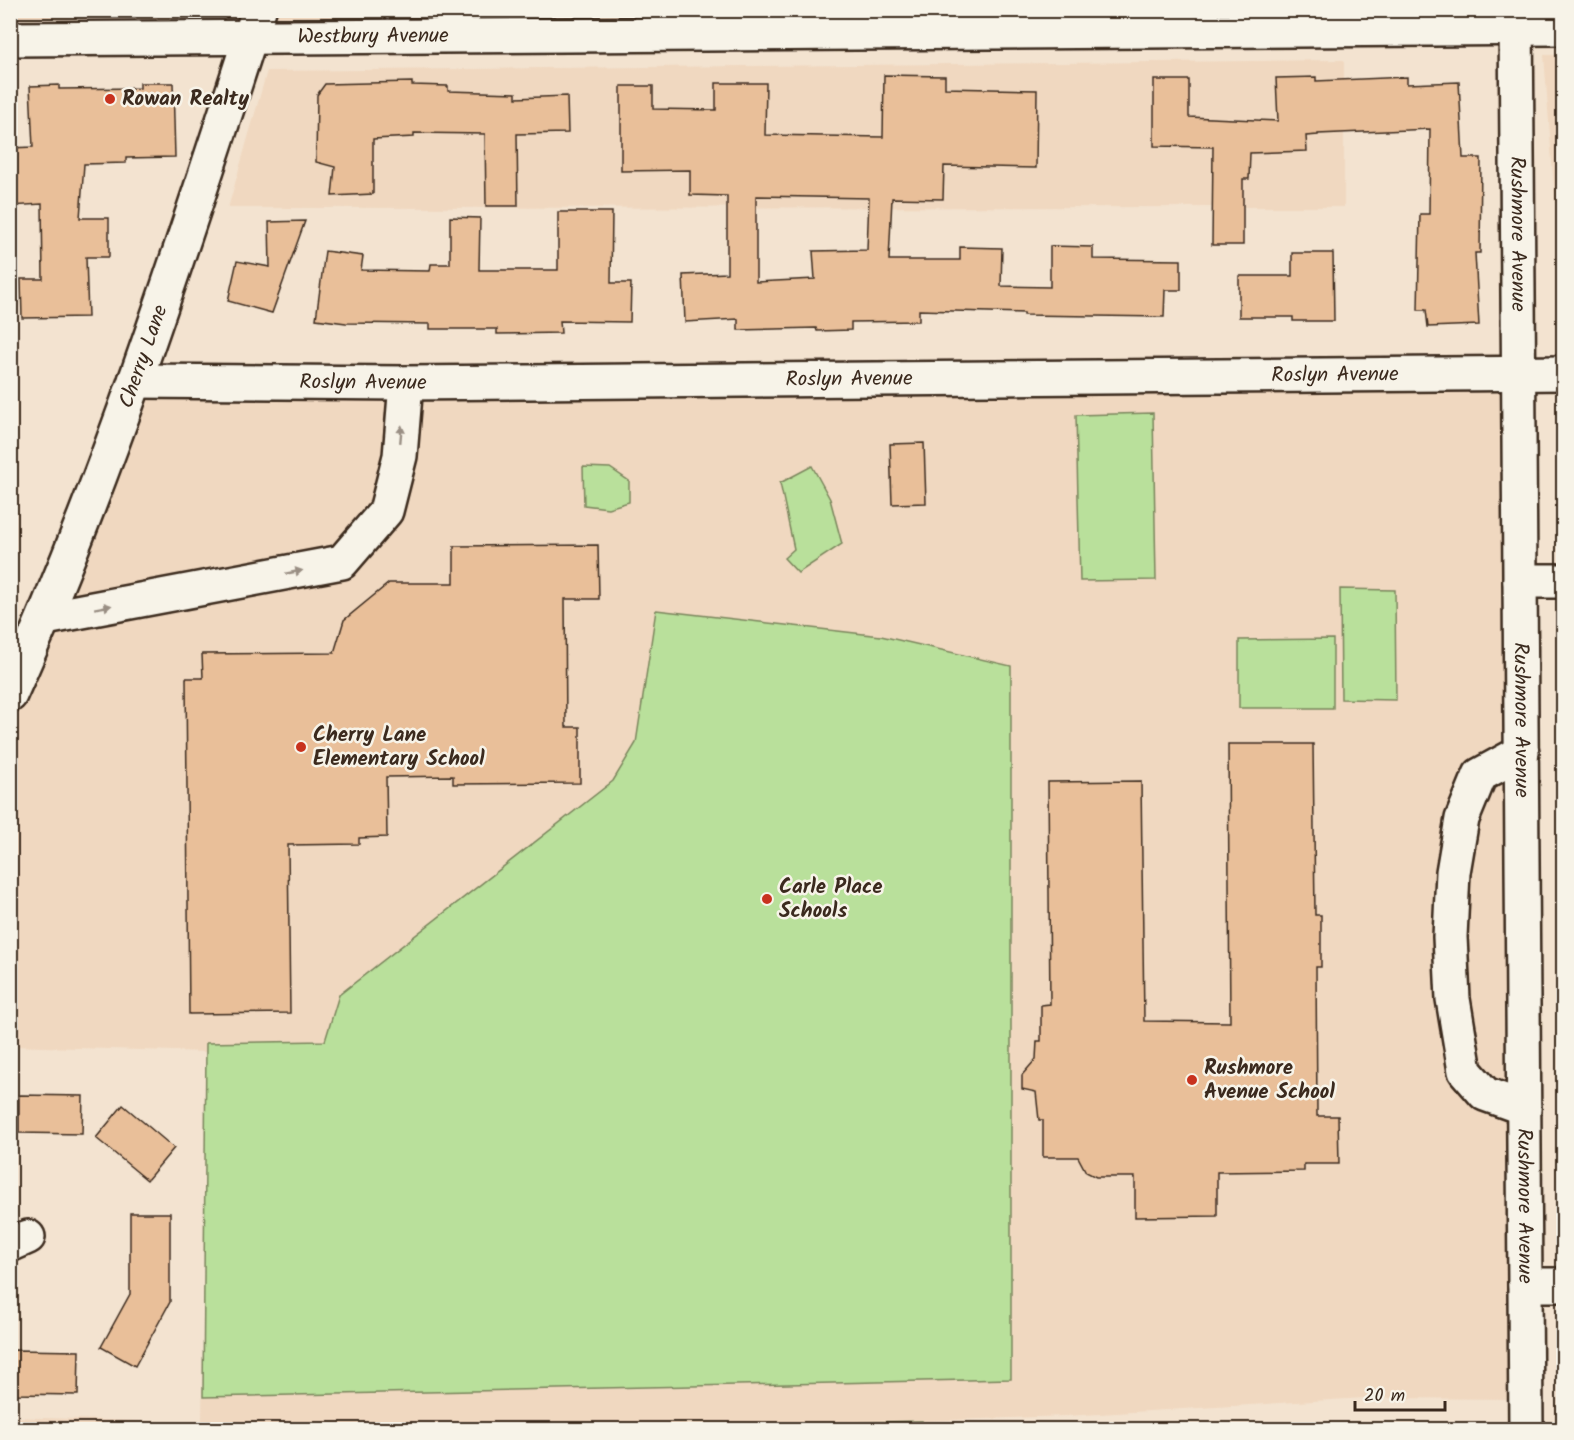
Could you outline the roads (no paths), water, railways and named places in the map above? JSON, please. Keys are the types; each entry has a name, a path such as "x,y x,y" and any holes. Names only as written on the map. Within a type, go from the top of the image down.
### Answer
{"street":[{"name":"Westbury Avenue","path":"10,39 255,24 1516,19 1563,28"},
{"name":"Rushmore Avenue","path":"1516,19 1526,1430"},
{"name":"Cherry Lane","path":"10,694 45,618 88,510 135,381 255,24"},
{"name":"Roslyn Avenue","path":"135,381 406,383 1563,374"},
{"path":"45,618 342,562 386,511 400,456 406,383"},
{"path":"1520,581 1563,581"},
{"path":"1522,752 1480,775 1462,819 1453,872 1450,937 1453,999 1465,1071 1485,1094 1524,1108"},
{"path":"1525,1285 1563,1285"}],"place":[{"name":"Rowan Realty","path":"110,99"},
{"name":"Cherry Lane Elementary School","path":"301,747"},
{"name":"Carle Place Schools","path":"767,899"},
{"name":"Rushmore Avenue School","path":"1192,1080"}]}
